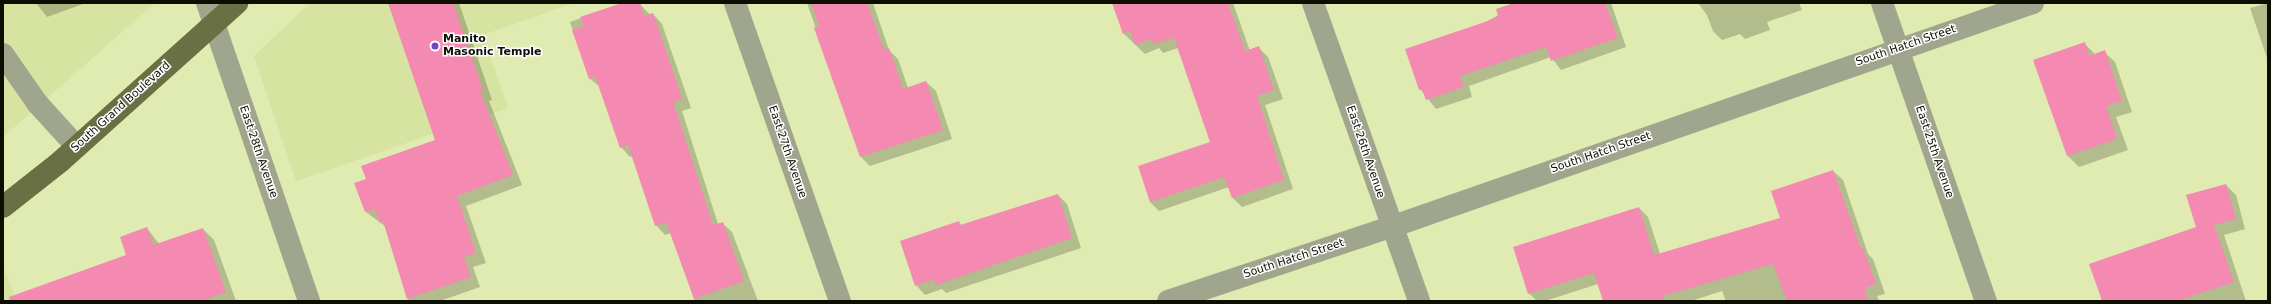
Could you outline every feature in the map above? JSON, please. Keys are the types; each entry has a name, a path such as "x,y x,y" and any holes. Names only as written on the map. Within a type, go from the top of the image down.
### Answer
{"main road":[{"name":"South Grand Boulevard","path":"3,207 77,147 237,3"}],"street":[{"name":"East 28th Avenue","path":"207,3 309,301"},
{"name":"East 27th Avenue","path":"735,3 840,301"},
{"name":"East 26th Avenue","path":"1313,3 1391,227 1419,301"},
{"name":"East 25th Avenue","path":"1882,3 1986,301"},
{"name":"South Hatch Street","path":"1168,301 1391,227 1898,48 2033,3"},
{"path":"3,54 37,103 77,147"}],"shaded area":[{"path":"3,3 155,3 3,137"},
{"path":"310,3 574,3 483,35 508,108 296,181 254,56"},
{"path":"5,268 16,301 3,301"}],"building":[{"path":"388,3 453,3 483,90 480,91 513,175 457,196 476,253 464,257 471,277 407,299 383,221 380,223 375,209 365,212 354,183 366,179 361,166 435,140"},
{"path":"622,3 640,3 644,16 653,13 682,99 673,102 713,225 723,222 744,281 694,299 666,222 655,226 628,145 620,148 595,76 589,79 572,30 584,26 580,17"},
{"path":"811,3 867,3 884,50 889,48 903,89 926,81 943,130 860,157 814,28 819,26"},
{"path":"1112,3 1228,3 1245,51 1259,46 1274,90 1257,96 1284,180 1232,198 1224,177 1150,202 1138,166 1210,142 1174,38 1153,44 1152,39 1135,45 1130,31 1123,34"},
{"path":"1514,3 1605,3 1618,38 1551,61 1546,47 1460,76 1464,87 1426,100 1422,89 1419,90 1405,49 1485,22 1498,16 1496,9"},
{"path":"2085,42 2089,56 2105,50 2122,101 2106,106 2117,139 2067,156 2033,60"},
{"path":"1833,170 1861,249 1863,248 1876,284 1865,288 1868,301 1787,301 1773,264 1663,296 1664,301 1603,301 1594,273 1528,294 1513,247 1639,207 1654,255 1780,218 1771,191"},
{"path":"2226,184 2236,219 2214,225 2234,282 2178,301 2102,301 2089,264 2196,227 2186,195"},
{"path":"1058,194 1072,238 936,285 934,279 915,286 900,241 959,221 960,225"},
{"path":"147,227 153,245 203,228 226,292 202,301 10,301 9,297 126,255 120,237"}],"place":[{"name":"Manito Masonic Temple","path":"435,46"}]}
